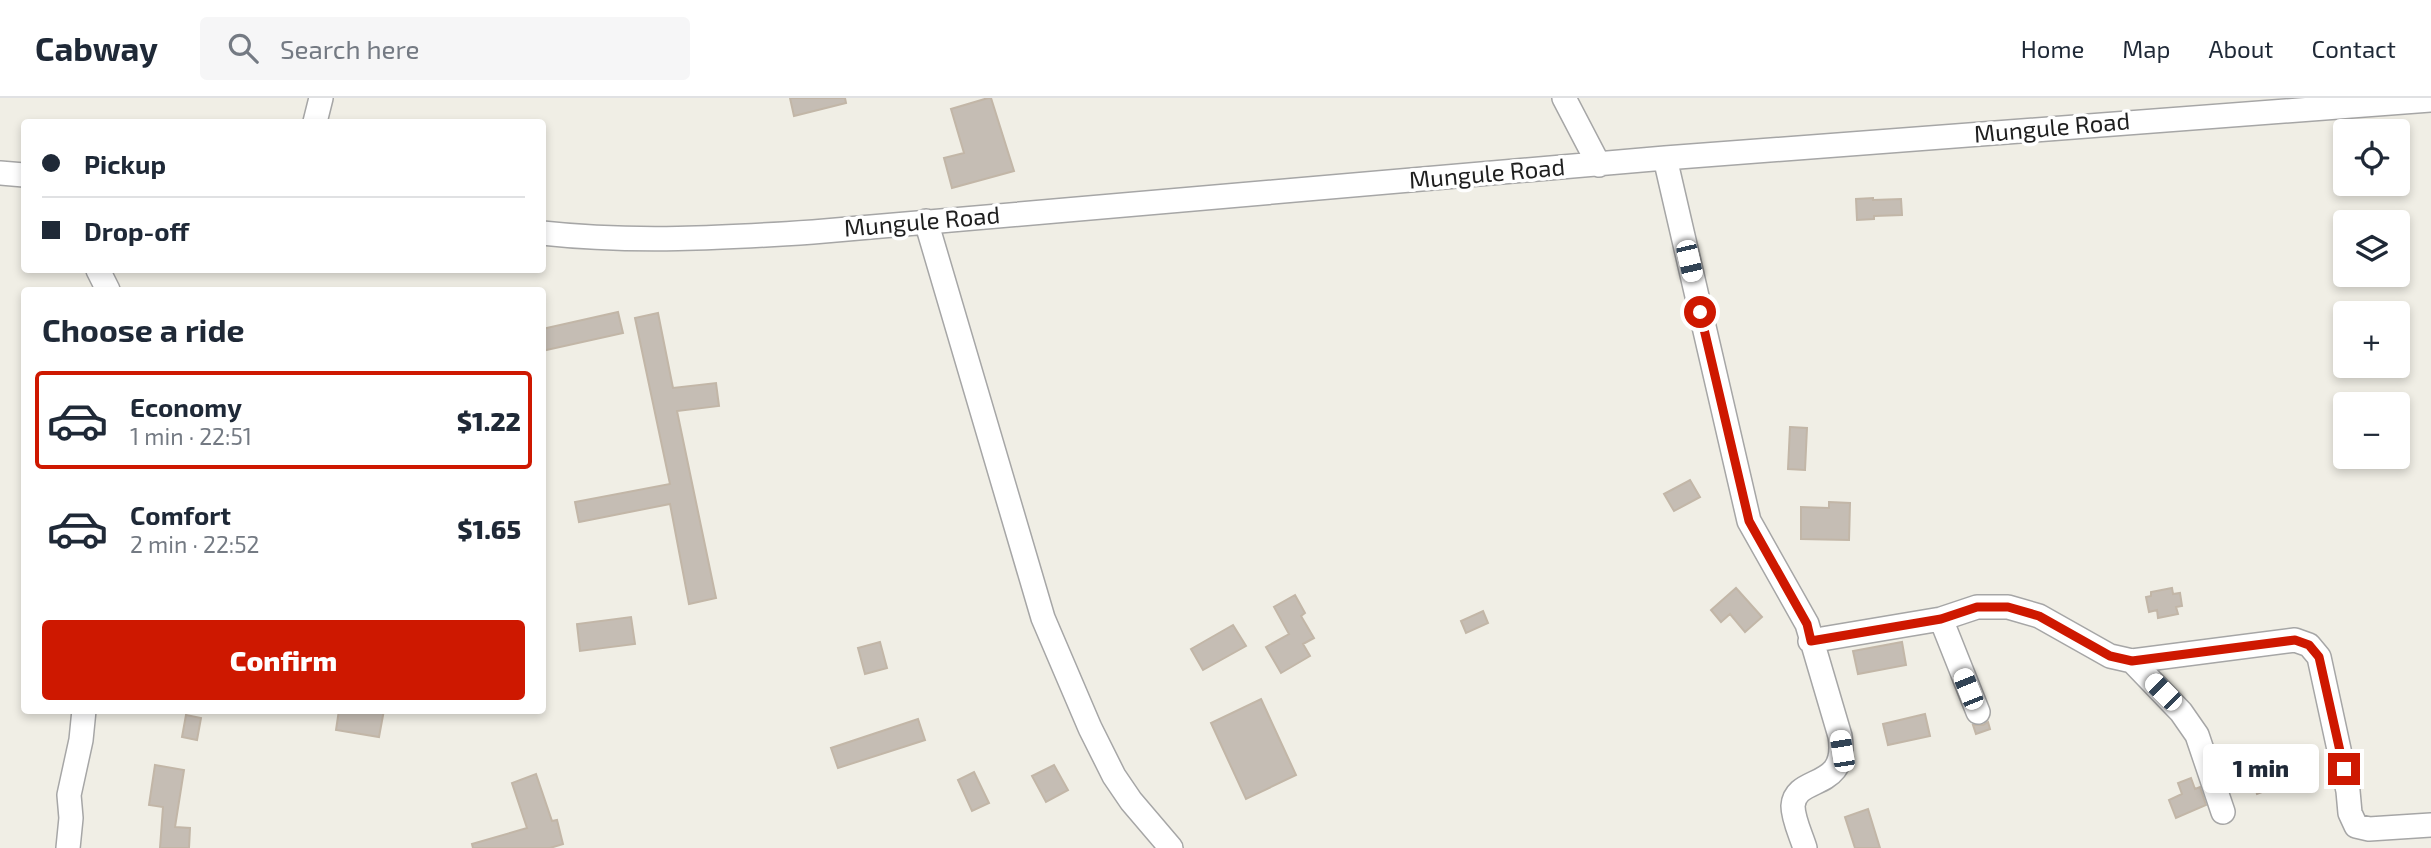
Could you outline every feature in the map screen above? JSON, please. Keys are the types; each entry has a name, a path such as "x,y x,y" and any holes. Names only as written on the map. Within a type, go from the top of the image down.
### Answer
{"street":[{"path":"316,119 321,98"},
{"path":"1564,98 1599,165"},
{"name":"Mungule Road","path":"546,233 647,239 735,237 1665,159 2431,100"},
{"path":"1665,159 1749,521 1807,624 1840,736 1840,762 1832,772 1797,794 1793,803 1805,848"},
{"path":"0,173 21,175"},
{"path":"926,221 1043,618 1090,728 1114,776 1131,801 1171,848"},
{"path":"1811,641 1941,619 1977,607 2008,607 2039,616 2110,656 2132,661 2295,640 2309,645 2319,657 2326,680 2350,813 2356,825 2369,829 2431,825"},
{"path":"1941,619 1978,712"},
{"path":"2132,661 2181,712 2197,735 2223,812"},
{"path":"68,848 72,818 69,795 81,740 83,714"}],"building":[{"path":"790,98 845,98 846,103 794,116"},
{"path":"991,98 1014,171 952,188 944,158 964,153 951,109"},
{"path":"1856,199 1901,199 1902,215 1857,220"},
{"path":"618,312 623,333 546,350 546,328"},
{"path":"658,313 673,388 716,383 719,406 677,411 716,598 689,604 670,504 579,522 575,502 670,484 635,318"},
{"path":"1790,427 1807,428 1805,470 1788,469"},
{"path":"1690,480 1700,497 1674,511 1664,494"},
{"path":"1829,502 1850,503 1849,540 1801,539 1801,507 1829,508"},
{"path":"1736,588 1762,617 1745,632 1730,614 1721,622 1711,610"},
{"path":"2172,588 2173,594 2180,593 2182,606 2176,607 2178,614 2158,618 2157,610 2149,612 2146,597 2151,596 2151,592"},
{"path":"1295,595 1305,613 1301,616 1314,638 1303,644 1310,656 1281,673 1266,647 1289,634 1274,607"},
{"path":"1483,611 1488,623 1466,633 1461,621"},
{"path":"631,617 635,644 580,651 577,624"},
{"path":"1233,625 1246,646 1203,670 1191,649"},
{"path":"880,642 887,668 865,674 858,648"},
{"path":"1902,642 1906,665 1858,674 1853,651"},
{"path":"1261,699 1296,775 1246,799 1211,723"},
{"path":"338,714 383,714 379,737 336,730"},
{"path":"1925,714 1930,736 1888,745 1883,724"},
{"path":"186,715 201,718 197,740 182,737"},
{"path":"918,719 925,740 838,768 831,748"},
{"path":"1988,722 1990,729 1976,734 1973,725"},
{"path":"2278,758 2283,776 2271,780 2273,788 2257,794 2249,767"},
{"path":"155,765 184,770 175,827 190,828 189,848 160,848 163,807 149,805"},
{"path":"1054,765 1068,790 1046,802 1032,776"},
{"path":"974,772 989,803 972,811 958,780"},
{"path":"536,774 552,821 557,820 563,844 550,848 473,848 472,844 527,828 512,783"},
{"path":"2191,778 2195,789 2200,787 2206,805 2176,818 2169,800 2182,794 2178,783"},
{"path":"1868,809 1880,848 1855,848 1845,817"}],"route":[{"path":"1700,312 1749,521 1807,624 1811,641 1941,619 1977,607 2008,607 2039,616 2067,630 2089,646 2110,656 2132,661 2295,640 2309,645 2319,657 2344,769"}]}
